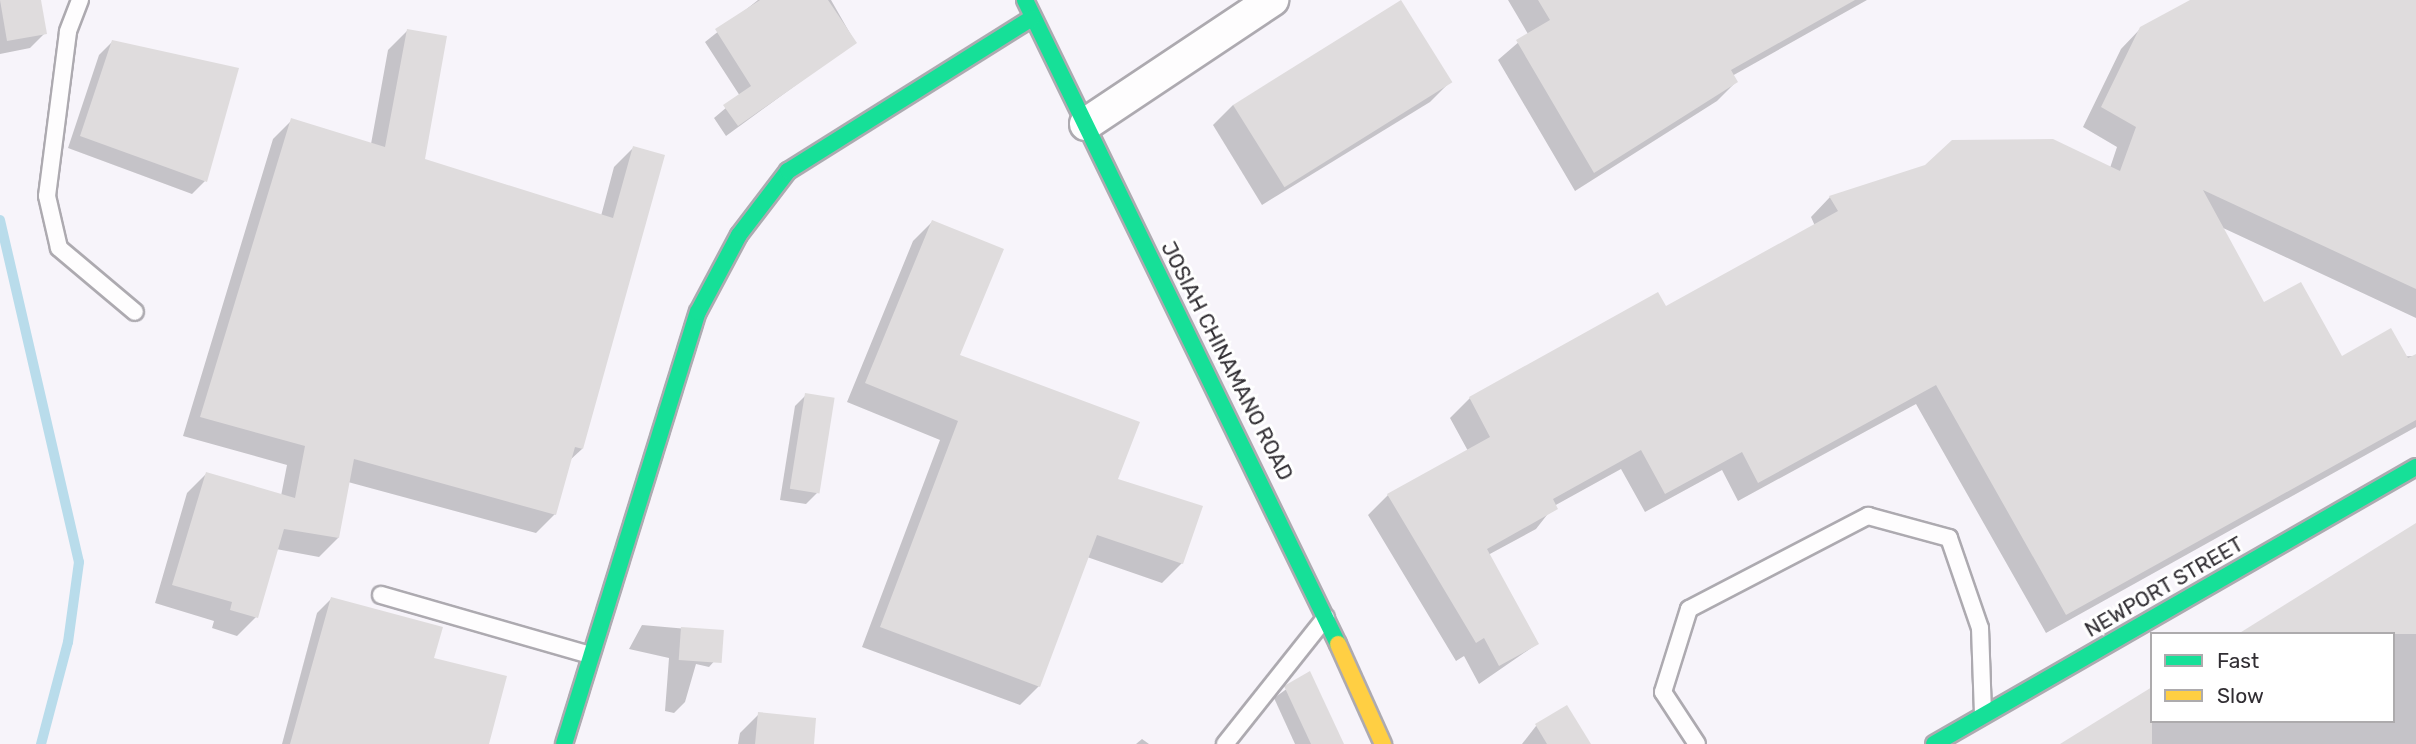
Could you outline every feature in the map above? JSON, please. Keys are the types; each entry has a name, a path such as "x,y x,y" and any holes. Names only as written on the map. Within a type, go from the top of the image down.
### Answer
{"street":[{"name":"JOSIAH CHINAMANO ROAD","path":"1024,0 1326,617 1383,744"},
{"path":"1086,124 1272,0"},
{"path":"564,744 587,654 698,312 739,235 788,171 1032,18"},
{"name":"NEWPORT STREET","path":"1934,744 2416,467"}],"lane":[{"path":"80,0 68,32 47,196 59,248 135,312"},
{"path":"1697,744 1663,692 1689,609 1868,516 1949,538 1980,628 1983,715"},
{"path":"381,595 587,654"},
{"path":"1225,744 1326,617"}],"building":[{"path":"0,0 41,0 47,34 7,41"},
{"path":"760,0 828,0 857,43 738,126 723,105 751,86 715,29"},
{"path":"1401,0 1452,82 1284,187 1233,105"},
{"path":"1538,0 1855,0 1731,70 1738,82 1594,173 1516,40 1550,20"},
{"path":"2190,0 2416,0 2416,289 2203,190 2264,302 2301,282 2342,356 2391,328 2408,358 2416,354 2416,420 2066,615 1936,385 1758,483 1742,452 1665,494 1641,450 1553,499 1558,509 1487,549 1539,644 1499,666 1484,638 1476,643 1387,494 1490,437 1469,397 1658,292 1666,306 1838,211 1829,196 1925,165 1952,140 2053,139 2120,171 2136,127 2101,107 2140,27"},
{"path":"407,29 447,36 425,159 613,218 633,146 665,155 583,449 575,447 556,515 354,459 339,538 284,529 258,618 230,610 232,602 172,585 206,472 295,498 305,446 200,417 291,118 385,147"},
{"path":"112,40 239,68 207,182 80,136"},
{"path":"932,220 1004,249 960,355 1140,422 1118,479 1203,506 1183,564 1097,535 1040,687 880,627 958,421 865,383"},
{"path":"805,393 835,398 819,493 790,489"},
{"path":"2416,523 2416,634 2241,632"},
{"path":"331,597 443,627 434,658 507,676 489,744 290,744"},
{"path":"681,627 724,630 722,663 679,660"},
{"path":"1310,671 1344,744 1311,744 1284,686"},
{"path":"2150,688 2152,744 2060,744"},
{"path":"1567,705 1591,744 1547,744 1535,724"},
{"path":"758,712 816,718 814,744 755,744"}],"waterway":[{"path":"0,220 79,562 68,642 41,744"}],"traffic: fast":[{"path":"1025,0 1338,644"},
{"path":"564,744 698,312 739,235 788,171 1032,18"},
{"path":"1934,744 2416,467"}],"traffic: slow":[{"path":"1338,644 1383,744"}]}
